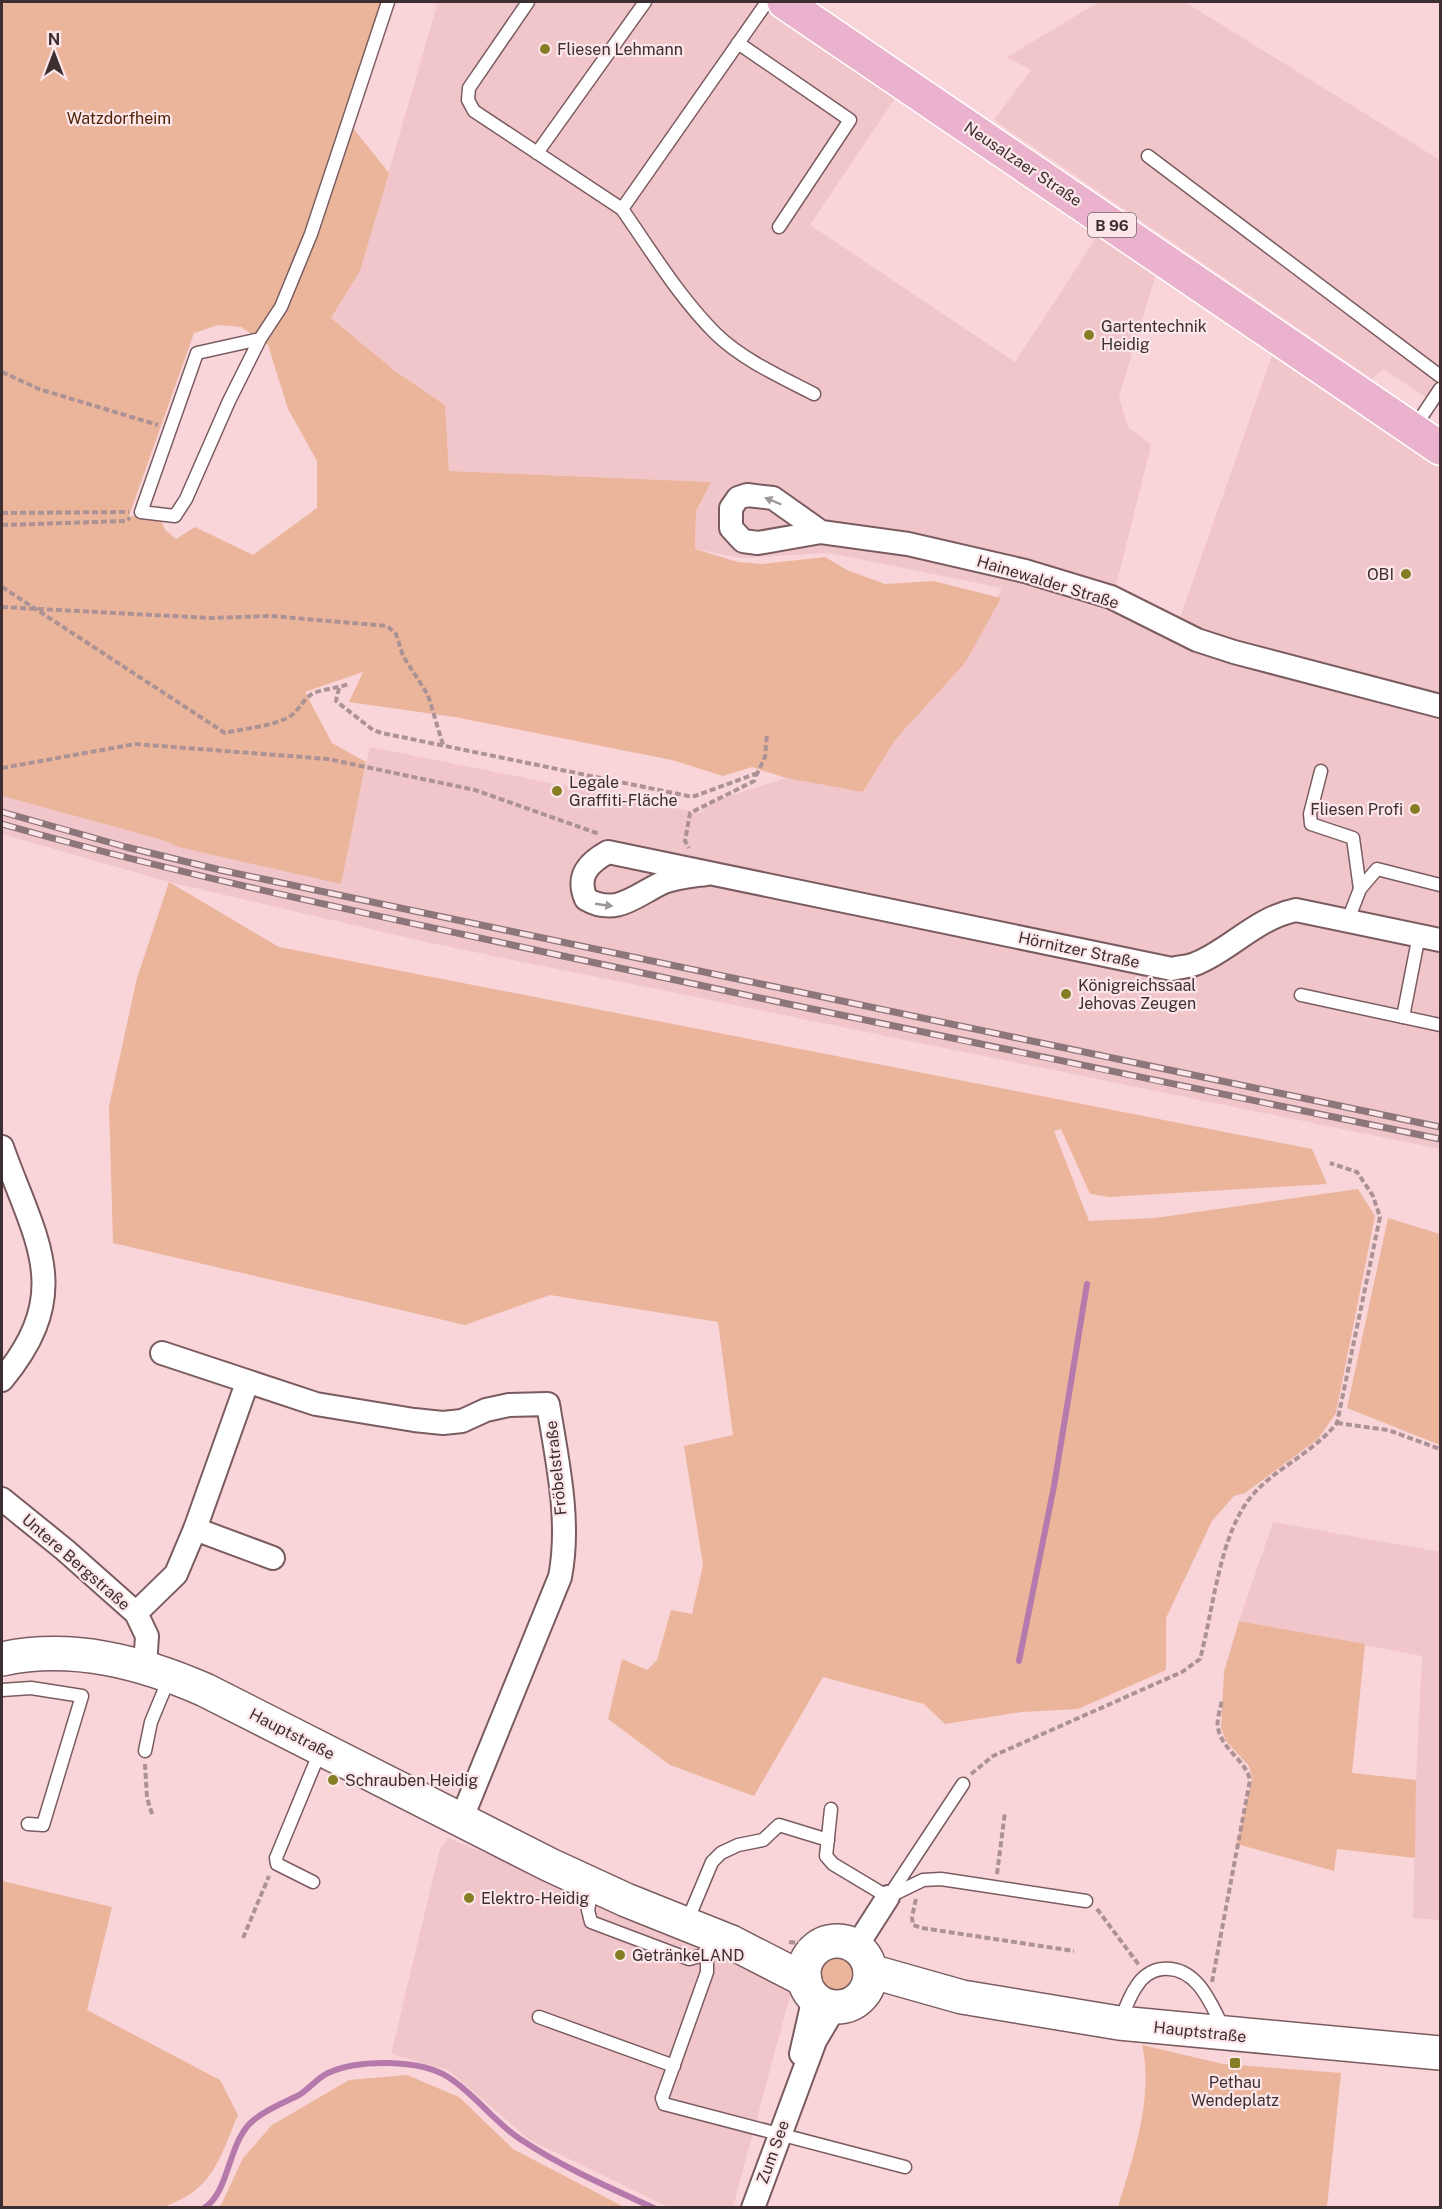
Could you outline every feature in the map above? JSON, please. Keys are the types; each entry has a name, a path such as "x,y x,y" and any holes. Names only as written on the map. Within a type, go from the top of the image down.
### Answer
{"main road":[{"name":"Neusalzaer Straße","path":"784,2 1440,448"},
{"name":"Hauptstraße","path":"2,1659 62,1655 107,1658 158,1670 321,1748 593,1885 686,1925 718,1944 816,1985 820,1946 835,1941 861,1959 962,1997 1119,2023 1227,2035 1440,2053"},
{"path":"816,1985 849,2005 861,1959"}],"street":[{"name":"Hainewalder Straße","path":"821,532 908,543 1025,571 1111,597 1197,640 1316,676 1420,699 1440,706"},
{"name":"Hörnitzer Straße","path":"706,874 677,877 618,906 602,907 586,899 582,885 585,870 592,860 608,852 1172,969 1195,964 1244,933 1284,913 1305,911 1430,938"},
{"path":"2,1147 35,1231 45,1270 45,1290 41,1312 14,1365 2,1380"},
{"name":"Fröbelstraße","path":"162,1353 316,1404 443,1424 462,1421 486,1410 509,1405 548,1404 559,1471 564,1555 560,1577 461,1820"},
{"path":"136,1613 176,1574 195,1529 247,1383"},
{"name":"Untere Bergstraße","path":"2,1499 65,1550 136,1613 147,1636 158,1670"},
{"path":"195,1529 273,1558"},
{"path":"861,1959 888,1897"},
{"name":"Zum See","path":"753,2208 793,2097 816,1985"}],"lane":[{"path":"260,339 197,353 141,512 175,516 186,499 229,401 260,339 281,307 311,234 388,2"},
{"path":"528,2 469,88 468,100 474,111 622,209 679,291 717,335 763,368 814,394"},
{"path":"537,153 645,2"},
{"path":"622,209 767,2"},
{"path":"738,43 850,120 778,227"},
{"path":"1148,156 1440,376"},
{"path":"1413,430 1440,389"},
{"path":"1321,771 1310,814 1311,824 1353,838 1359,889"},
{"path":"1348,920 1359,889 1377,869 1440,885"},
{"path":"1403,1017 1430,938"},
{"path":"1301,995 1440,1025"},
{"path":"145,1751 158,1670"},
{"path":"2,1689 31,1688 82,1696 43,1825 28,1824"},
{"path":"313,1882 277,1864 276,1858 321,1748"},
{"path":"888,1897 963,1784"},
{"path":"831,1809 826,1856 833,1864 888,1897"},
{"path":"686,1925 712,1862 721,1853 738,1845 763,1840 779,1825 828,1840"},
{"path":"888,1897 916,1883 942,1879 1086,1901"},
{"path":"593,1885 588,1910 591,1922 689,1959 718,1944"},
{"path":"718,1944 662,2097 664,2103 905,2167"},
{"path":"1119,2023 1136,1986 1145,1976 1156,1970 1172,1968 1188,1975 1206,1992 1227,2035"},
{"path":"539,2017 674,2066"}],"path":[{"path":"2,372 39,389 170,427"},
{"path":"2,513 141,512"},
{"path":"2,525 126,521 141,512"},
{"path":"2,587 225,733 272,724 298,711 308,696 325,688 339,688 348,684"},
{"path":"2,607 210,618 271,616 387,626 396,634 403,656 428,695 443,745"},
{"path":"339,688 336,701 373,730 443,745 688,795 695,795 747,776 756,776"},
{"path":"706,874 685,841 690,813 754,781 765,757 767,733"},
{"path":"2,768 135,744 328,759 475,790 600,835"},
{"path":"689,848 700,851"},
{"path":"963,1784 993,1756 1182,1672 1200,1659 1230,1532 1250,1498 1322,1442 1336,1424 1380,1217 1373,1196 1357,1172 1330,1163"},
{"path":"1336,1424 1388,1430 1440,1449"},
{"path":"1206,1992 1215,1976 1228,1886 1250,1780 1247,1770 1225,1746 1218,1727 1222,1700"},
{"path":"145,1751 145,1779 153,1817"},
{"path":"991,1886 997,1876 1005,1812"},
{"path":"243,1938 276,1858"},
{"path":"916,1883 913,1925 1074,1951"},
{"path":"1086,1901 1094,1906 1145,1976"},
{"path":"780,1941 801,1944 828,1928 848,1929 861,1959"}],"shaded area":[{"path":"433,2 764,2 898,94 810,225 1015,362 1100,232 1157,271 1119,397 1128,427 1151,445 1114,594 1177,626 1273,353 1440,468 1440,1149 430,943 169,882 2,834 2,796 163,840 178,847 340,883 370,747 700,813 713,801 786,778 863,792 895,740 965,663 1002,588 828,553 741,558 695,549 696,511 710,482 449,471 445,405 395,371 331,318 360,271 437,5"},
{"path":"1099,2 1185,2 1440,160 1440,407 1384,369 1372,379 994,120 1031,70 1007,57"},
{"path":"1273,1522 1440,1552 1440,1920 1413,1918 1422,1656 1239,1621"},
{"path":"448,1838 794,1981 733,2207 668,2207 530,2140 448,2070 391,2054 440,1849"}],"green space":[{"name":"Watzdorfheim","path":"2,2 385,2 345,118 389,173 360,271 331,318 395,371 445,405 449,471 711,482 696,511 695,549 738,562 762,564 825,557 847,570 885,584 933,581 1001,598 965,663 895,740 863,792 786,778 752,767 723,776 672,760 455,717 349,702 363,672 305,692 332,743 366,762 341,884 178,847 163,840 2,796","holes":["218,325 241,327 268,345 288,409 317,461 317,508 253,555 195,527 176,539 165,530 160,518 129,516 194,333"]},
{"path":"169,882 279,947 1312,1149 1327,1184 1109,1197 1090,1194 1061,1129 1054,1131 1089,1221 1155,1218 1358,1189 1375,1216 1336,1413 1318,1439 1245,1493 1234,1496 1212,1521 1166,1618 1166,1670 1078,1709 1022,1712 945,1724 924,1704 823,1677 754,1796 670,1765 608,1719 622,1659 647,1670 657,1660 671,1610 692,1614 703,1565 684,1446 733,1435 718,1322 550,1295 465,1325 113,1243 109,1106 137,978"},
{"path":"1388,1218 1440,1234 1440,1445 1347,1408"},
{"path":"1239,1621 1365,1644 1352,1773 1416,1780 1415,1858 1337,1849 1334,1871 1237,1844 1252,1778 1249,1766 1226,1741 1221,1728 1224,1672"},
{"path":"2,1881 112,1907 87,2010 220,2080 238,2115 219,2161 203,2183 192,2193 160,2208 2,2207"},
{"path":"837,1958 848,1963 853,1974 848,1985 837,1990 826,1985 821,1974 826,1963"},
{"path":"1142,2045 1223,2064 1341,2073 1327,2207 1118,2207 1144,2106 1145,2065"},
{"path":"407,2075 459,2097 513,2149 624,2207 216,2207 221,2205 243,2158 272,2125 349,2080"}],"waterway":[{"path":"1019,1661 1054,1486 1087,1284"},
{"path":"204,2208 219,2190 239,2139 255,2119 299,2095 328,2073 341,2068 372,2063 406,2064 436,2071 448,2077 467,2091 502,2125 536,2149 654,2208"}],"railway":[{"path":"2,812 126,847 220,870 1440,1127"},
{"path":"2,824 141,861 352,910 782,1003 1440,1139"}],"place":[{"name":"Fliesen Lehmann","path":"545,49"},
{"name":"Gartentechnik Heidig","path":"1089,335"},
{"name":"OBI","path":"1406,574"},
{"name":"Legale Graffiti-Fläche","path":"557,791"},
{"name":"Fliesen Profi","path":"1415,809"},
{"name":"Königreichssaal Jehovas Zeugen","path":"1066,994"},
{"name":"Schrauben Heidig","path":"333,1780"},
{"name":"Elektro-Heidig","path":"469,1898"},
{"name":"GetränkeLAND","path":"620,1955"},
{"name":"Pethau Wendeplatz","path":"1235,2063"}]}
